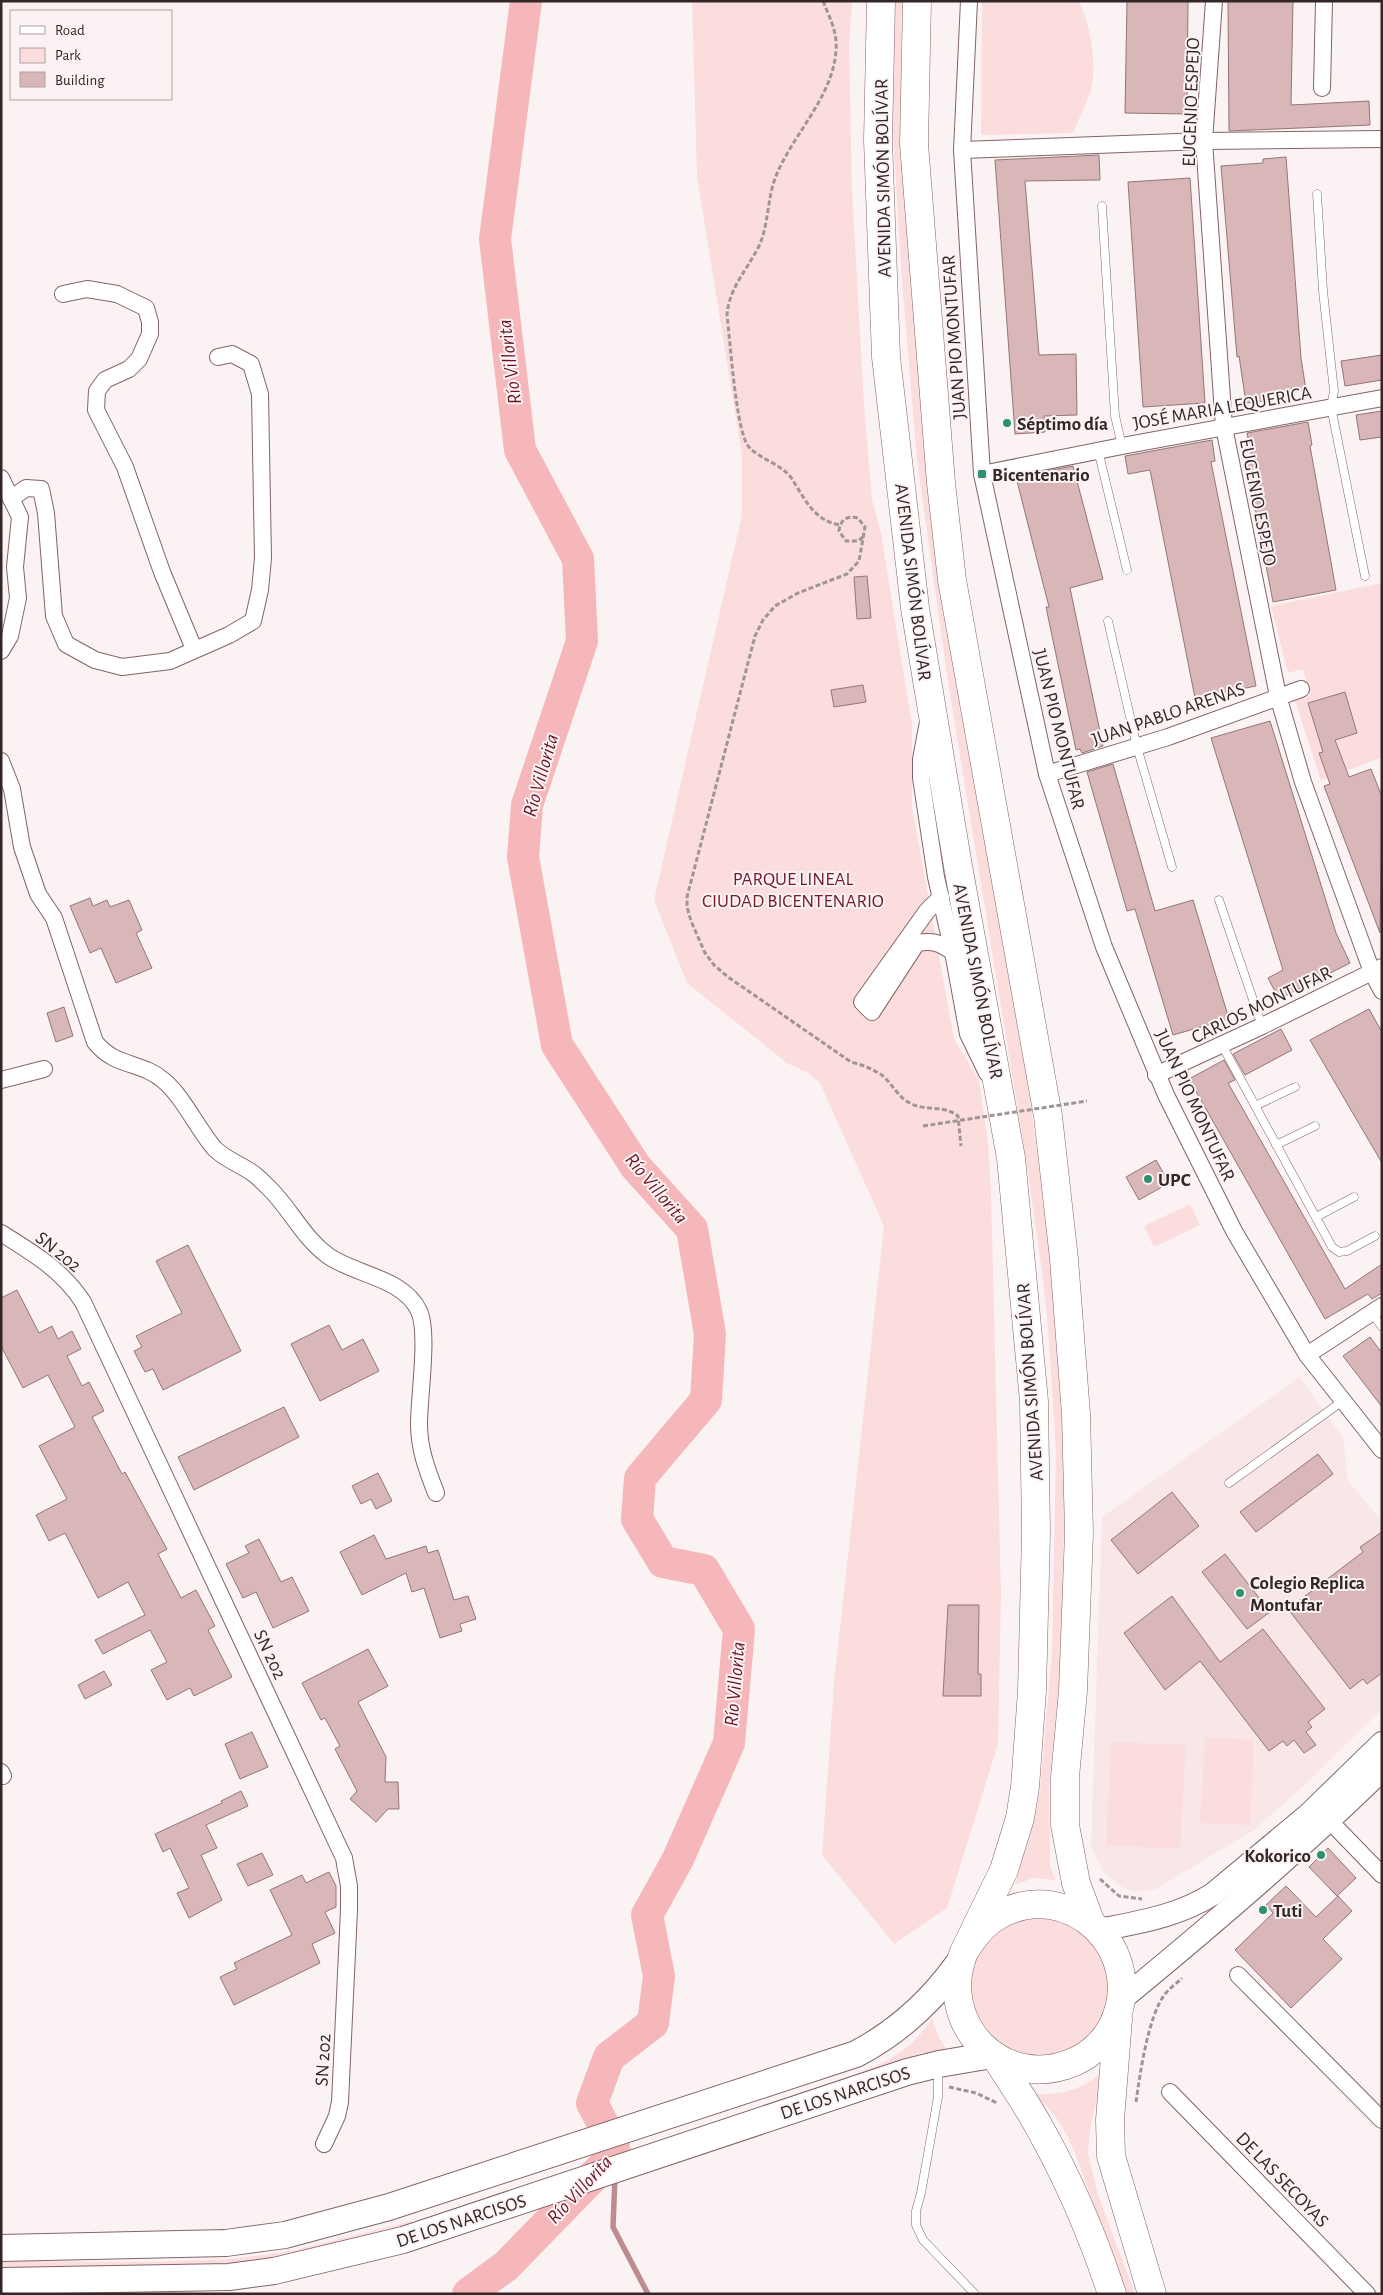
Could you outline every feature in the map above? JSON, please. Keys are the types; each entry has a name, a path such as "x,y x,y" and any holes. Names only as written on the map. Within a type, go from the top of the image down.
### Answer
{"highway":[{"name":"AVENIDA SIMÓN BOLÍVAR","path":"881,1 878,140 886,357 915,608 958,866 1011,1158 1034,1401 1036,1502 1032,1691 1025,1787 1016,1835 1004,1870 961,1958 956,1991 961,2015 972,2036 994,2056 1006,2063 1026,2069 1046,2070 1065,2066 1084,2057 1099,2045 1111,2029 1120,2005"},
{"name":"AVENIDA SIMÓN BOLÍVAR","path":"917,1 914,144 938,454 952,580 1048,1116 1064,1259 1076,1414 1079,1533 1073,1691 1065,1777 1065,1825 1076,1883 1095,1926 1109,1942 1121,1969 1120,2005 1110,2120 1111,2156 1152,2294"},
{"path":"961,1958 984,1926 997,1916 1020,1907 1044,1904 1068,1910 1095,1926"},
{"name":"AVENIDA SIMÓN BOLÍVAR","path":"994,2056 1038,2126 1059,2166 1097,2249 1112,2294"}],"main road":[{"name":"DE LOS NARCISOS","path":"1,2248 226,2243 285,2235 389,2207 856,2054 896,2030 920,2011 940,1989 961,1958"},
{"name":"DE LOS NARCISOS","path":"1,2282 229,2277 274,2271 403,2240 866,2084 938,2075 994,2056"}],"street":[{"name":"JUAN PIO MONTUFAR","path":"969,1 962,150 982,474 1047,774 1104,947 1156,1075 1234,1232 1307,1355 1382,1450"},
{"name":"EUGENIO ESPEJO","path":"1214,1 1204,141 1224,427 1278,696 1303,782 1377,969 1382,991"},
{"path":"1322,88 1324,1"},
{"path":"962,150 1204,141 1382,139"},
{"path":"63,294 87,289 117,294 146,308 150,322 150,334 139,359 129,369 105,380 97,391 96,410 125,468 162,572 194,649"},
{"path":"11,498 26,488 41,489 46,513 54,616 66,644 95,660 122,667 170,661 229,635 253,621 260,590 263,558 260,394 251,364 232,354 218,357"},
{"name":"JOSÉ MARIA LEQUERICA","path":"982,474 1098,450 1382,398"},
{"path":"1,478 20,517 15,567 18,598 10,636 1,651"},
{"name":"JUAN PABLO ARENAS","path":"1047,774 1137,747 1300,688"},
{"path":"931,710 921,759 921,778 934,868 953,952 968,1034 1002,1103"},
{"path":"1,761 12,789 22,848 38,894 54,918 96,1042 104,1052 115,1060 152,1072 164,1081 216,1150 253,1173 272,1191 310,1241 328,1256 397,1289 410,1299 419,1311 423,1329 419,1424 426,1467 436,1493"},
{"path":"941,897 927,911 862,1002 872,1012 917,943 931,941 941,944 953,952"},
{"name":"CARLOS MONTUFAR","path":"1156,1075 1262,1026 1377,969"},
{"path":"1,1080 44,1069"},
{"name":"SN 202","path":"1,1233 56,1269 67,1279 83,1302 344,1858 349,1886 349,1910 342,2078 337,2116 324,2144"},
{"path":"1307,1355 1377,1309"},
{"path":"1120,2005 1200,1936 1322,1814 1382,1744"},
{"path":"1095,1926 1173,1914 1199,1903 1382,1770"},
{"path":"1322,1814 1382,1875"},
{"path":"1238,1974 1382,2120"},
{"name":"DE LAS SECOYAS","path":"1170,2092 1367,2294"}],"lane":[{"path":"1316,194 1323,292 1334,391 1331,407 1365,576"},
{"path":"1102,206 1115,416 1122,446"},
{"path":"1098,450 1127,570"},
{"path":"1108,621 1137,747 1172,867"},
{"path":"1219,900 1262,1026"},
{"path":"1222,1045 1332,1247 1339,1252 1348,1251 1375,1236"},
{"path":"1255,1106 1295,1087"},
{"path":"1276,1145 1315,1126"},
{"path":"1316,1217 1354,1197"},
{"path":"1377,1309 1382,1327"},
{"path":"1230,1483 1344,1400"},
{"path":"938,2075 928,2156 916,2211 916,2225 923,2240 975,2294"}],"path":[{"path":"823,1 833,25 836,42 826,87 775,177 759,246 728,301 727,315 736,400 744,439 748,447 791,477 808,505 820,518 830,524 840,525"},
{"path":"863,537 858,541 846,542 839,531 840,525 848,518 858,518 865,526 859,561 846,574 798,593 775,606 763,620 756,636 687,897 687,907 705,953 728,977 852,1062 877,1072 909,1103 941,1108 958,1116 961,1146"},
{"path":"1065,1095 1068,1114"},
{"path":"923,1126 1087,1100"},
{"path":"1096,1874 1101,1881 1119,1896 1145,1900"},
{"path":"1136,2105 1142,2068 1156,2011 1165,1994 1185,1975"},
{"path":"938,2075 1001,2105"}],"shaded area":[{"name":"Colegio Replica Montufar","path":"1300,1377 1343,1438 1348,1481 1382,1521 1382,1709 1309,1781 1255,1829 1156,1889 1133,1892 1120,1886 1103,1872 1091,1846 1102,1517"}],"green space":[{"name":"PARQUE LINEAL CIUDAD BICENTENARIO","path":"692,1 852,1 849,46 852,190 864,404 872,500 881,533 912,725 912,807 954,1039 979,1080 988,1143 991,1191 1001,1594 998,1744 947,1908 894,1944 822,1855 834,1683 884,1226 820,1083 808,1073 787,1063 687,983 654,900 742,515 742,456 697,176"},
{"path":"891,1 902,1 901,62 906,199 914,284 920,393 932,515 958,682 1027,1079 1053,1272 1065,1453 1062,1653 1049,1789 1050,1865 1055,1880 1033,1878 1015,1885 1031,1832 1040,1791 1052,1652 1056,1453 1048,1327 1026,1160 948,682 917,460 902,281 893,137"},
{"path":"982,1 1079,1 1090,34 1093,71 1090,93 1073,133 981,135"},
{"path":"1382,583 1382,757 1321,781 1295,700 1310,696 1303,669 1288,673 1271,606"},
{"path":"1190,1204 1200,1225 1154,1247 1144,1226"},
{"path":"1205,1737 1254,1740 1250,1825 1200,1823"},
{"path":"1111,1742 1186,1745 1180,1849 1106,1845"},
{"path":"1026,1916 1052,1916 1095,1940 1115,1985 1101,2033 1037,2066 974,2030 970,1959 984,1939"},
{"path":"932,2018 939,2038 948,2052 920,2053 850,2082 847,2078 896,2056 915,2040"},
{"path":"1104,2070 1090,2128 1088,2153 1098,2195 1135,2294 1125,2294 1069,2139 1053,2114 1031,2093 1051,2094 1071,2090 1089,2082"},
{"path":"412,2221 414,2225 292,2255 202,2267 1,2269 1,2261 146,2262 232,2259 291,2251"}],"building":[{"path":"1127,1 1188,1 1187,114 1125,113"},
{"path":"1228,1 1293,1 1291,105 1369,101 1370,125 1229,131"},
{"path":"1099,155 1100,180 1025,181 1039,355 1076,354 1077,415 1044,416 1045,432 1015,434 995,160"},
{"path":"1286,157 1301,358 1306,390 1269,396 1270,400 1246,403 1239,356 1237,357 1221,166 1263,163 1263,159"},
{"path":"1190,178 1205,403 1143,407 1128,182"},
{"path":"1382,355 1382,380 1345,386 1341,361"},
{"path":"1382,411 1382,437 1360,440 1356,415"},
{"path":"1308,422 1312,445 1310,446 1336,590 1273,602 1246,460 1252,458 1247,433"},
{"path":"1212,440 1215,461 1211,462 1256,686 1195,698 1150,470 1128,474 1125,456"},
{"path":"1073,466 1103,579 1070,588 1103,746 1082,753 1080,749 1076,750 1046,607 1049,607 1016,477"},
{"path":"867,576 871,618 857,619 854,577"},
{"path":"863,685 866,702 834,707 831,690"},
{"path":"1345,692 1357,733 1335,740 1349,777 1371,769 1382,797 1380,933 1324,786 1330,784 1319,753 1323,752 1308,703"},
{"path":"1270,721 1336,933 1350,963 1279,999 1268,978 1283,970 1211,738"},
{"path":"1113,764 1155,911 1193,900 1229,1019 1173,1035 1135,909 1127,911 1087,772"},
{"path":"90,898 93,906 107,900 110,907 129,900 142,930 136,933 152,968 116,983 101,948 90,953 70,906"},
{"path":"64,1007 73,1036 56,1042 47,1013"},
{"path":"1369,1009 1382,1032 1382,1163 1310,1040"},
{"path":"1281,1029 1292,1050 1245,1075 1233,1054"},
{"path":"1224,1060 1235,1080 1228,1083 1345,1289 1382,1264 1382,1293 1372,1299 1368,1294 1325,1319 1189,1079"},
{"path":"1156,1160 1169,1183 1139,1200 1126,1177"},
{"path":"188,1245 241,1351 163,1390 153,1369 145,1372 134,1351 142,1347 136,1336 182,1313 156,1261"},
{"path":"17,1290 39,1333 52,1326 58,1339 72,1331 81,1349 67,1356 82,1386 89,1382 104,1411 92,1417 122,1474 125,1472 167,1549 158,1554 181,1598 196,1590 215,1626 208,1630 232,1677 194,1696 190,1688 167,1700 151,1670 167,1662 150,1630 103,1654 95,1640 145,1615 128,1582 98,1598 65,1533 49,1541 36,1515 67,1499 39,1446 75,1427 48,1375 23,1388 1,1346 1,1298"},
{"path":"329,1325 342,1350 363,1339 379,1371 320,1401 291,1344"},
{"path":"1370,1337 1382,1353 1382,1407 1343,1356"},
{"path":"284,1407 299,1437 194,1490 178,1457"},
{"path":"1318,1454 1333,1474 1256,1532 1240,1512"},
{"path":"378,1473 392,1501 376,1509 371,1499 361,1504 352,1486"},
{"path":"1172,1492 1199,1526 1138,1574 1111,1540"},
{"path":"1382,1532 1382,1673 1367,1684 1363,1679 1350,1689 1288,1609 1363,1552 1360,1547"},
{"path":"374,1535 386,1559 426,1546 428,1553 438,1550 454,1600 468,1596 476,1619 460,1624 462,1631 440,1638 424,1588 412,1592 406,1573 362,1595 340,1552"},
{"path":"259,1539 281,1582 292,1577 309,1611 273,1628 256,1592 243,1598 226,1564 249,1553 245,1546"},
{"path":"1225,1554 1270,1612 1247,1629 1202,1572"},
{"path":"1172,1596 1220,1662 1263,1629 1325,1709 1308,1722 1312,1727 1306,1732 1316,1745 1304,1753 1294,1740 1287,1746 1283,1741 1269,1751 1200,1661 1165,1690 1124,1633"},
{"path":"948,1605 979,1605 978,1674 981,1674 981,1696 943,1696"},
{"path":"368,1649 388,1686 358,1702 386,1757 385,1782 398,1782 399,1809 388,1809 376,1822 350,1799 357,1791 335,1749 340,1746 325,1718 321,1720 302,1683"},
{"path":"104,1671 112,1685 85,1699 78,1685"},
{"path":"252,1732 268,1767 240,1779 225,1744"},
{"path":"241,1791 248,1806 206,1825 217,1848 201,1855 222,1900 189,1918 177,1893 189,1888 170,1848 163,1852 155,1834 222,1803 221,1801"},
{"path":"1328,1848 1356,1878 1337,1896 1309,1867"},
{"path":"262,1853 273,1875 248,1886 237,1864"},
{"path":"329,1872 336,1886 336,1907 325,1912 335,1933 312,1944 320,1963 234,2005 220,1977 237,1969 234,1963 292,1935 270,1890 302,1875 306,1883"},
{"path":"1286,1886 1316,1917 1338,1896 1352,1911 1323,1939 1342,1959 1291,2008 1235,1950 1273,1913 1266,1905"}],"waterway":[{"name":"Río Villorita","path":"468,2294 506,2266 615,2154 613,2143 592,2103 609,2057 653,2023 659,1976 647,1915 678,1859 729,1743 739,1629 704,1570 663,1562 637,1519 640,1478 706,1400 710,1334 692,1229 636,1167 557,1045 523,857 527,805 582,641 578,559 520,450 495,239 526,1"},
{"path":"615,2177 613,2227 648,2294"}],"place":[{"name":"Séptimo día","path":"1007,423"},
{"name":"Bicentenario","path":"982,474"},
{"name":"UPC","path":"1148,1179"},
{"name":"Colegio Replica Montufar","path":"1240,1593"},
{"name":"Kokorico","path":"1321,1855"},
{"name":"Tuti","path":"1263,1910"}]}
